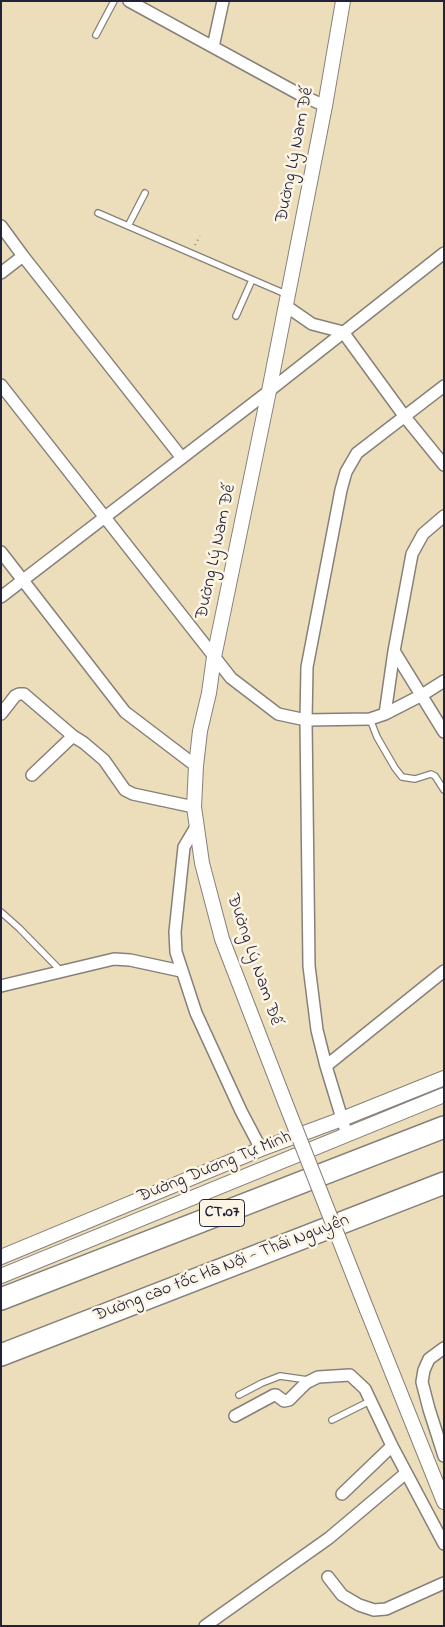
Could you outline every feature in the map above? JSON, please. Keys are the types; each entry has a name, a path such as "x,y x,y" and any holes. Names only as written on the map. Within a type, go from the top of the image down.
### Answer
{"highway":[{"name":"CT.07","path":"1,1299 444,1127"},
{"name":"Đường cao tốc Hà Nội - Thái Nguyên","path":"1,1355 444,1183"}],"street":[{"path":"129,1 324,106"},
{"path":"213,47 223,1"},
{"name":"Đường Lý Nam Đế","path":"343,1 287,301 200,731 194,807 202,863 222,939 444,1502"},
{"path":"1,226 182,458"},
{"path":"1,597 269,391 444,253"},
{"path":"1,273 23,256"},
{"path":"287,301 312,324 343,332 405,417 444,465"},
{"path":"1,385 231,678 278,714 306,720 370,719 422,696 444,681"},
{"path":"347,1135 317,1030 309,966 307,666 346,472 357,453 444,386"},
{"path":"385,714 394,651 412,554 424,534 444,516"},
{"path":"1,552 125,712 196,766"},
{"path":"394,651 444,732"},
{"path":"1,714 15,696 24,694 104,760 125,790 133,794 194,807"},
{"path":"32,775 73,736"},
{"path":"197,825 184,847 182,858 174,941 176,952 196,1012 241,1111 261,1149"},
{"path":"3,983 114,959 130,960 181,971"},
{"path":"326,1066 444,971"},
{"name":"Đường Dương Tự Minh","path":"1,1257 261,1149 342,1120 444,1078"},
{"name":"Đường Dương Tự Minh","path":"1,1276 444,1096"},
{"path":"444,1348 429,1359 424,1370 422,1382 444,1456"},
{"path":"236,1416 276,1395 284,1401 289,1400 310,1380 318,1377 350,1375 365,1389 392,1446 444,1544"},
{"path":"342,1494 392,1446"},
{"path":"205,1626 329,1538 406,1473"},
{"path":"328,1577 342,1595 359,1605 374,1610 386,1609 444,1583"}],"lane":[{"path":"96,35 114,1"},
{"path":"128,226 145,193"},
{"path":"98,213 252,280 287,301"},
{"path":"236,316 252,280"},
{"path":"370,719 377,738 402,777 415,779 431,774 435,776 444,790"},
{"path":"1,912 61,971"},
{"path":"239,1395 280,1376 310,1380"},
{"path":"332,1420 370,1401"}]}
